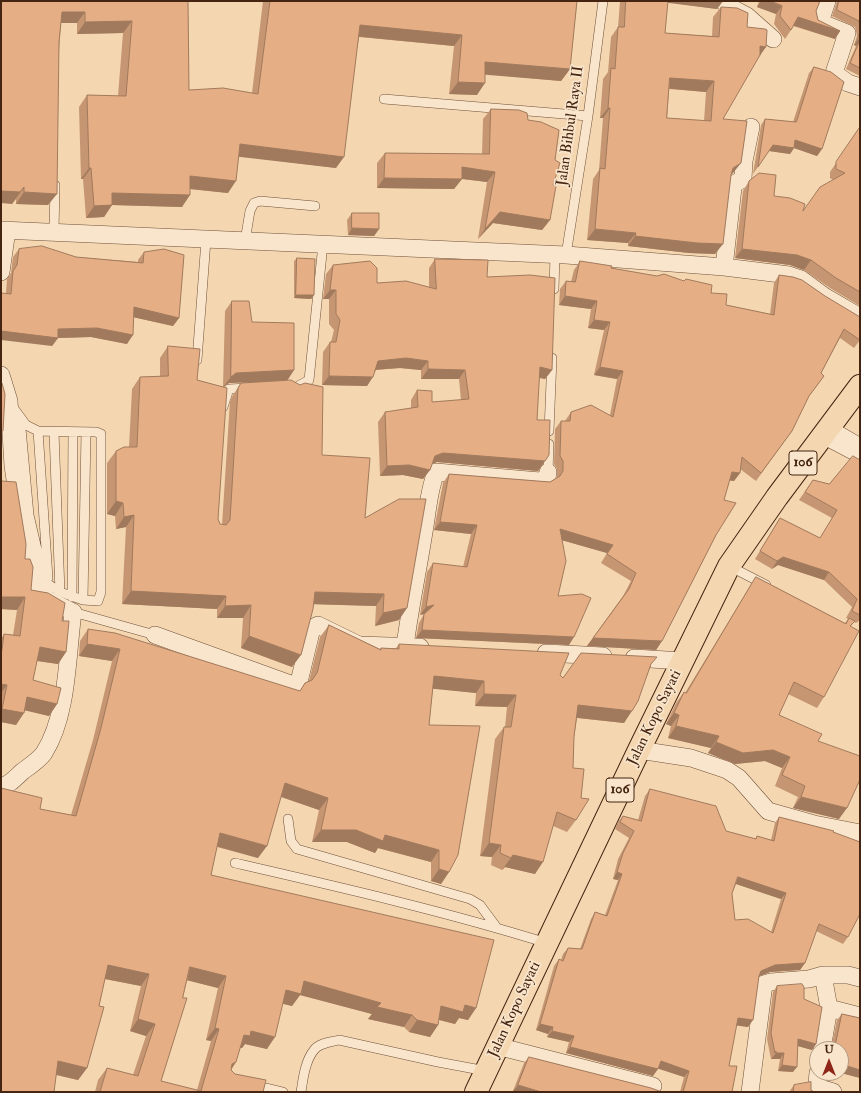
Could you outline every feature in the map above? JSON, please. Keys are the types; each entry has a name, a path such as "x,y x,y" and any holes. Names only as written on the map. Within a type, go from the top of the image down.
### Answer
{"main road":[{"name":"Jalan Kopo Sayati","path":"476,1092 546,943 729,566 777,497 860,386"}],"street":[{"path":"724,1 730,7 747,16 773,39"},
{"path":"827,1 820,22 847,33 834,73 848,83 860,87"},
{"path":"724,267 733,188 734,184 743,179 745,155 751,127"},
{"path":"1,272 4,230 206,240 560,254 724,267 789,275 801,279 824,296 860,317"},
{"path":"1,375 9,401 7,454 32,571 41,591 47,599 76,603 63,698 51,741 43,755 12,781 1,786"},
{"path":"825,434 860,447"},
{"path":"405,646 430,487 436,472 540,482 548,478 548,472"},
{"path":"155,635 296,686 299,682 314,625 318,625 359,645 431,648"},
{"path":"531,652 684,661"},
{"path":"639,750 691,758 727,770 739,778 768,811 814,824 860,833"},
{"path":"750,1092 764,984 771,982 809,979 823,975 848,975 860,978"},
{"path":"823,975 829,1008 823,1041"},
{"path":"829,1008 860,1016"},
{"path":"497,1046 653,1086"},
{"path":"817,1084 833,1092"}],"lane":[{"name":"Jalan Bihbul Raya II","path":"554,301 560,254 588,116 603,1"},
{"path":"384,99 588,116"},
{"path":"54,232 55,179"},
{"path":"245,241 250,211 254,203 260,200 315,206"},
{"path":"196,372 206,240"},
{"path":"284,386 292,391 309,380 323,244"},
{"path":"548,472 552,348"},
{"path":"223,415 224,399 229,389 260,387"},
{"path":"9,401 26,425 38,431 96,432 101,434 101,592 98,601 76,603"},
{"path":"20,418 29,515 42,570 48,584 76,603 155,635"},
{"path":"38,431 48,584"},
{"path":"54,432 60,592"},
{"path":"73,432 76,603"},
{"path":"76,603 86,432"},
{"path":"825,434 860,459"},
{"path":"729,566 777,591"},
{"path":"288,819 291,841 297,849 470,899 480,906 497,928"},
{"path":"235,863 338,886 497,928 546,943"},
{"path":"301,1092 304,1072 314,1049 323,1043 339,1040 486,1071"},
{"path":"242,1083 283,1092"}],"building":[{"path":"1,1 188,1 189,90 223,88 258,94 270,1 577,1 570,69 485,62 485,83 458,82 462,35 360,25 344,157 240,144 236,181 190,176 190,195 112,193 112,205 94,206 91,168 89,168 87,95 126,96 132,21 85,22 85,12 62,12 59,42 57,194 24,192 24,187 20,192 1,191"},
{"path":"626,1 668,1 665,33 719,37 721,7 737,8 748,13 747,27 767,30 766,47 760,46 760,55 723,119 747,121 741,163 733,168 731,175 723,244 697,243 635,236 636,233 595,229 600,168 605,169 610,108 608,108 611,68 615,69 618,27 624,27","holes":["670,78 714,81 711,121 667,118"]},
{"path":"770,1 820,1 816,11 818,20 840,31 798,17 791,30 780,16 782,6"},
{"path":"839,1 860,1 860,26 859,21 837,10"},
{"path":"860,40 860,68 850,63"},
{"path":"814,67 831,72 844,82 822,149 795,140 794,148 773,145 758,167 765,119 796,122"},
{"path":"491,109 519,110 527,113 528,120 541,122 559,130 555,160 560,163 553,185 556,186 550,220 500,212 485,229 495,172 462,167 462,179 384,178 385,153 489,154"},
{"path":"860,127 860,292 836,278 811,260 797,255 742,249 749,181 759,173 776,175 774,196 790,198 805,204 803,211 820,187 845,173 836,169 836,162"},
{"path":"352,213 379,213 379,229 352,228"},
{"path":"42,246 76,257 143,263 144,252 164,249 184,255 179,318 134,307 133,335 97,328 58,329 58,338 1,331 1,293 11,294 13,271 17,265 19,249"},
{"path":"297,258 315,259 314,295 296,295"},
{"path":"435,259 488,260 487,277 530,275 555,278 552,370 540,367 537,420 550,420 549,455 545,461 443,453 435,456 430,470 409,465 387,466 385,412 418,407 417,390 432,391 432,402 469,399 465,370 428,369 428,361 406,358 378,361 373,377 329,376 330,342 336,342 340,320 336,314 336,290 330,290 333,265 370,261 377,268 377,283 406,281 436,289"},
{"path":"580,261 612,266 611,268 657,276 664,274 684,281 686,279 712,285 711,293 727,294 726,305 774,315 779,275 793,277 802,280 860,317 860,340 844,329 821,373 824,376 809,396 792,431 761,473 742,457 740,473 732,472 724,500 736,503 716,535 662,641 593,638 629,589 636,573 607,554 613,545 560,529 566,561 558,596 582,594 591,598 574,637 422,630 424,614 434,605 426,607 433,563 467,567 477,525 440,522 449,474 550,482 560,476 563,471 563,461 560,456 561,421 570,421 571,412 591,405 613,417 623,371 600,367 610,322 594,320 597,301 565,296 566,281 575,282"},
{"path":"232,301 249,301 252,322 294,323 294,370 236,373 231,377"},
{"path":"168,346 200,349 197,380 227,388 218,519 220,524 226,525 230,520 238,388 241,383 291,380 300,385 305,383 323,387 322,455 370,458 365,518 399,499 426,499 407,608 383,613 384,594 315,592 313,609 301,655 249,636 251,605 225,606 226,596 131,591 134,515 124,517 123,503 116,501 116,451 124,447 137,447 140,377 168,376"},
{"path":"1,383 5,394 3,431 1,431"},
{"path":"853,456 860,460 860,615 852,611 857,599 829,572 783,557 777,561 760,551 780,518 820,538 837,510 805,492 813,480 829,484"},
{"path":"1,481 16,482 26,544 25,559 30,559 33,567 31,590 48,593 65,603 62,621 69,621 66,652 40,647 33,680 61,688 57,704 27,697 24,713 2,709 7,685 1,684 1,657 4,634 20,636 25,597 1,597"},
{"path":"756,577 846,624 849,618 855,621 850,626 859,631 824,697 794,682 779,715 822,734 818,741 860,756 860,779 847,808 801,797 805,786 782,775 790,757 773,750 743,753 716,742 719,736 676,726 679,715 674,713 684,692 686,693"},
{"path":"329,625 381,650 381,648 399,649 399,644 569,653 560,675 563,678 581,653 657,657 651,664 638,701 632,711 578,705 574,737 573,768 584,769 581,798 589,799 576,820 557,812 543,862 513,855 511,858 500,853 501,845 489,843 504,727 511,727 516,695 484,694 484,681 434,676 429,725 480,726 458,855 449,872 439,869 439,850 385,835 383,841 356,830 321,830 328,798 285,783 267,846 220,833 211,875 494,940 476,1008 465,1005 463,1012 441,1006 438,1025 417,1020 412,1015 377,1007 381,1003 304,981 301,994 286,990 275,1037 251,1031 250,1036 244,1035 236,1062 232,1064 231,1070 235,1074 266,1080 263,1092 100,1092 107,1068 138,1076 155,1024 138,1019 149,974 108,965 99,1006 104,1007 87,1068 58,1061 54,1092 1,1092 1,788 42,798 40,809 76,816 101,728 120,649 87,644 88,629 115,633 300,691 305,683 312,680 317,673","holes":["190,967 226,976 215,1028 219,1029 201,1091 161,1081 187,998 183,998"]},
{"path":"650,789 716,806 726,831 756,839 757,836 774,841 779,817 834,831 833,832 860,842 860,914 848,937 819,924 805,963 775,965 761,971 753,1020 738,1018 729,1066 737,1066 732,1092 683,1092 689,1071 661,1061 658,1069 570,1047 574,1036 552,1031 553,1027 540,1024 559,959 563,961 568,948 582,949 595,912 607,916 622,874 617,872 623,853 634,831 620,822 623,816 641,821","holes":["738,877 786,893 773,933 748,919 735,920 732,894"]},
{"path":"802,984 804,987 804,999 822,1007 816,1041 809,1042 798,1039 797,1067 782,1065 784,1053 776,1053 776,1051 775,1053 771,1033 777,986"},
{"path":"842,1014 860,1018 860,1070 849,1067 849,1041 836,1041"},
{"path":"529,1057 662,1092 541,1092 518,1085"},
{"path":"811,1082 811,1090 814,1092 793,1092 794,1085"}]}
